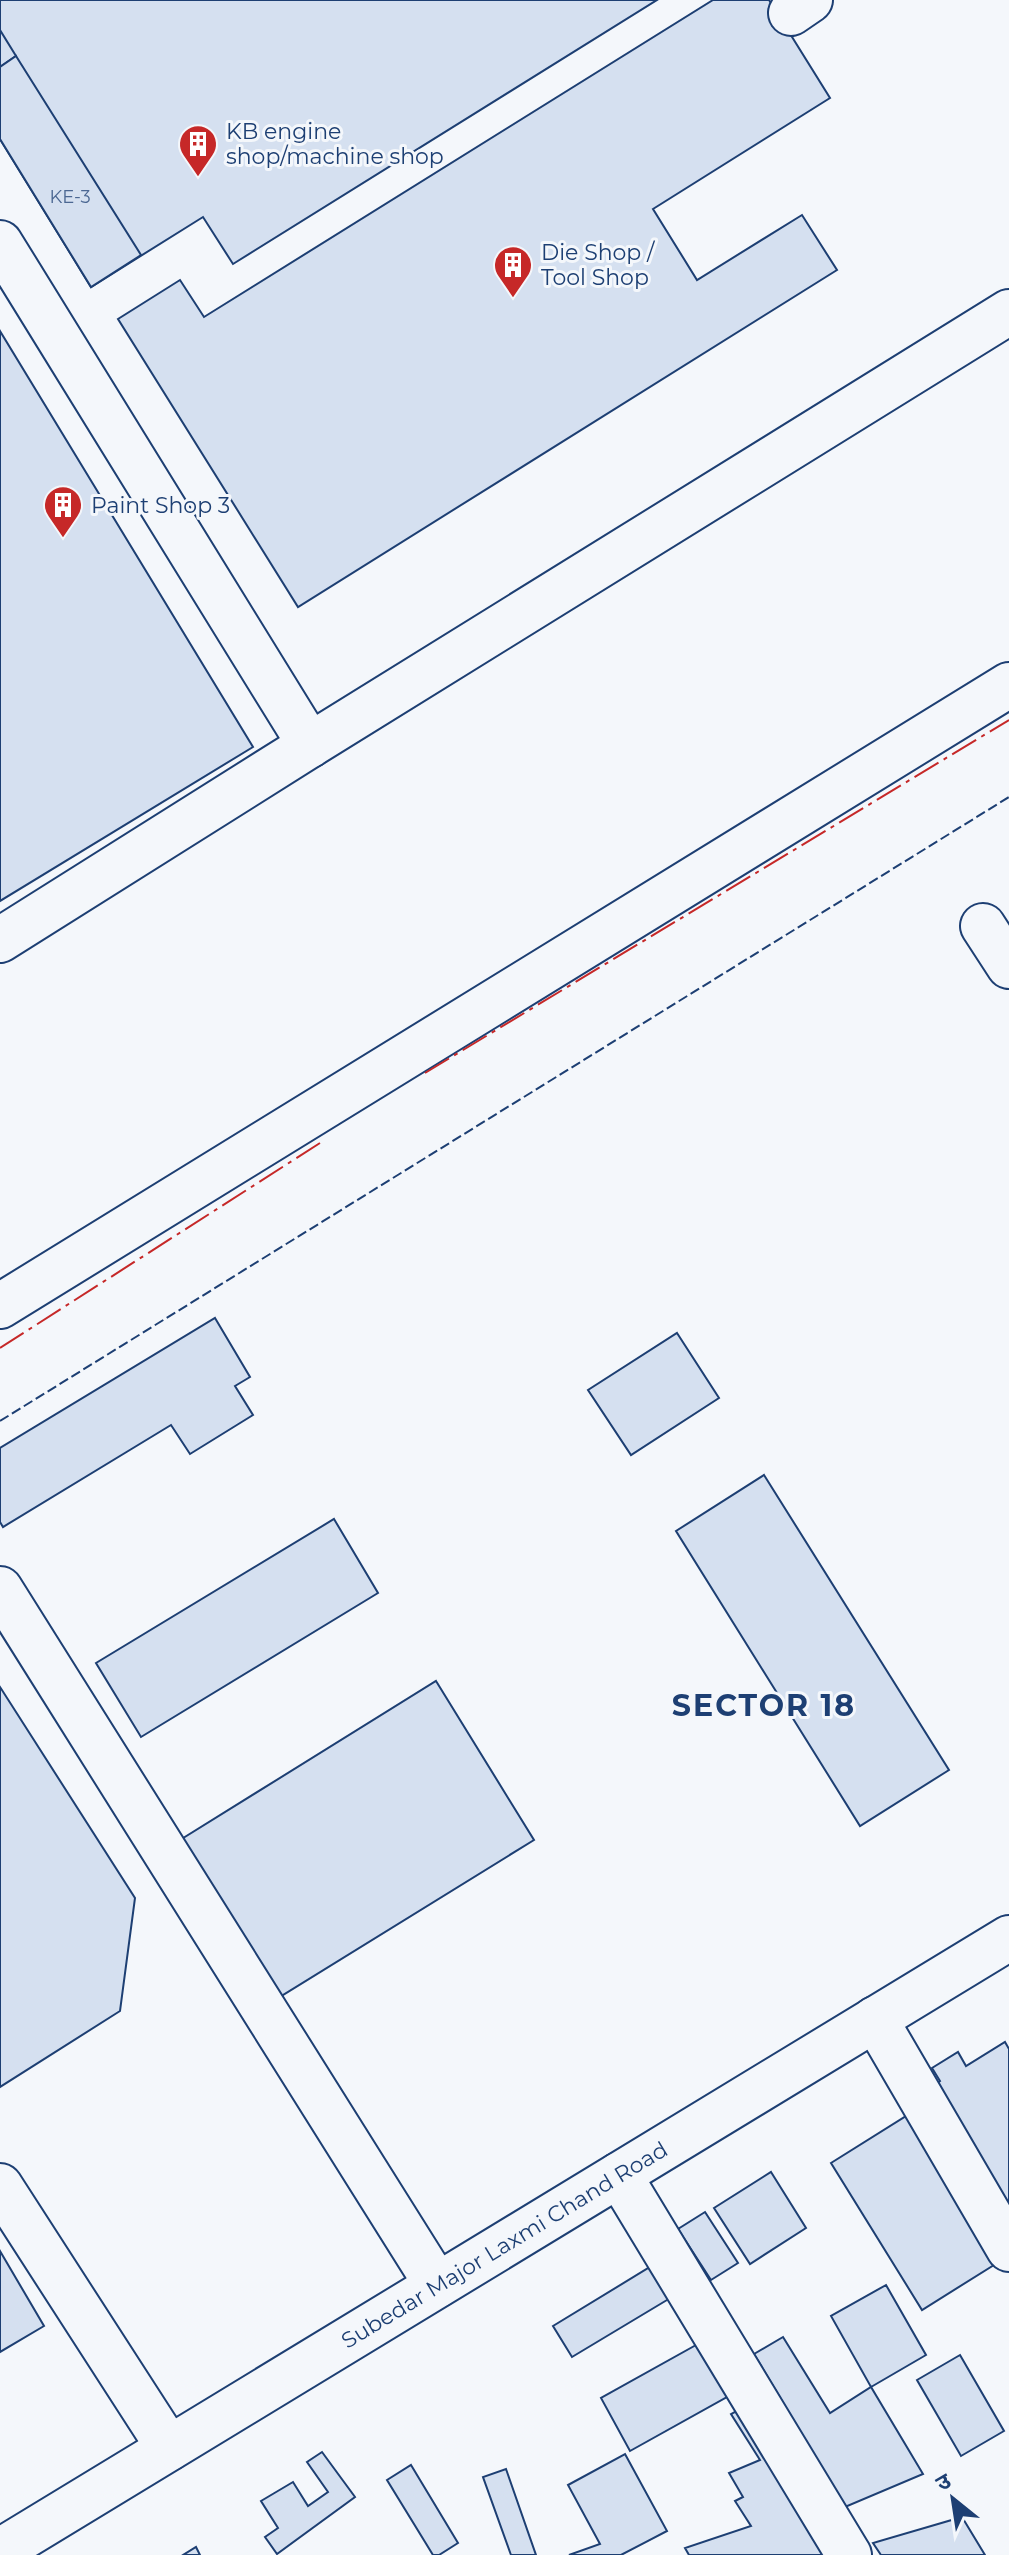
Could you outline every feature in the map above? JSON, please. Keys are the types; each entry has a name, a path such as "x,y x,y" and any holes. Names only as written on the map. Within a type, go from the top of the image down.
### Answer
{"street":[{"path":"0,243 310,745"},
{"path":"0,940 1009,312"},
{"path":"0,1306 1009,685"},
{"path":"983,926 1009,966"},
{"path":"0,1589 437,2285"},
{"name":"Subedar Major Laxmi Chand Road","path":"0,2551 1009,1938"},
{"path":"875,2019 1009,2249"},
{"path":"619,2175 849,2555"},
{"path":"0,2186 169,2448"}],"building":[{"name":"KB engine shop/machine shop","path":"0,0 657,0 233,264 203,217 91,287 0,139"},
{"name":"Die Shop / Tool Shop","path":"713,0 769,0 830,98 653,209 697,280 802,215 837,270 298,607 118,319 180,280 204,317"},
{"path":"0,30 16,56 0,67"},
{"path":"16,56 141,255 91,287 0,139 0,67"},
{"name":"Paint Shop 3","path":"0,331 253,747 0,901"},
{"path":"215,1318 250,1377 235,1386 253,1415 190,1454 171,1425 3,1527 0,1522 0,1448"},
{"path":"677,1333 719,1398 631,1455 588,1390"},
{"path":"764,1475 949,1770 860,1826 676,1531"},
{"path":"334,1519 378,1593 141,1737 96,1663"},
{"path":"436,1681 534,1840 278,1998 180,1840"},
{"path":"0,1687 135,1898 120,2011 0,2087"},
{"path":"1005,2042 1009,2049 1009,2206 934,2086 940,2081 932,2068 958,2052 966,2066"},
{"path":"911,2113 1002,2260 922,2310 831,2163"},
{"path":"771,2172 806,2228 750,2264 714,2208"},
{"path":"705,2212 738,2263 711,2280 678,2229"},
{"path":"0,2251 44,2326 0,2352"},
{"path":"663,2259 682,2291 572,2357 553,2326"},
{"path":"886,2285 926,2355 871,2387 831,2316"},
{"path":"714,2335 743,2388 630,2451 601,2398"},
{"path":"783,2337 830,2413 871,2387 923,2474 845,2507 754,2354"},
{"path":"960,2355 1004,2431 961,2456 917,2380"},
{"path":"753,2402 845,2555 689,2555 685,2548 751,2526 735,2501 743,2497 729,2473 760,2460 731,2414"},
{"path":"322,2452 355,2497 277,2554 265,2537 278,2528 261,2501 293,2482 308,2506 328,2492 307,2462"},
{"path":"625,2454 667,2531 621,2555 569,2555 600,2544 568,2485"},
{"path":"411,2465 458,2543 439,2555 433,2555 387,2480"},
{"path":"506,2469 536,2555 511,2555 483,2477"},
{"path":"962,2517 985,2555 881,2555 873,2543"},
{"path":"196,2547 200,2555 183,2555"}],"fence":[{"path":"0,1421 1009,797"}],"power":[{"path":"425,1073 1009,720"},
{"path":"0,1348 320,1143"}],"place":[{"name":"KB engine shop/machine shop","path":"198,178"},
{"name":"Die Shop / Tool Shop","path":"513,299"},
{"name":"Paint Shop 3","path":"63,539"}],"district":[{"name":"SECTOR 18","path":"764,1705"}]}
